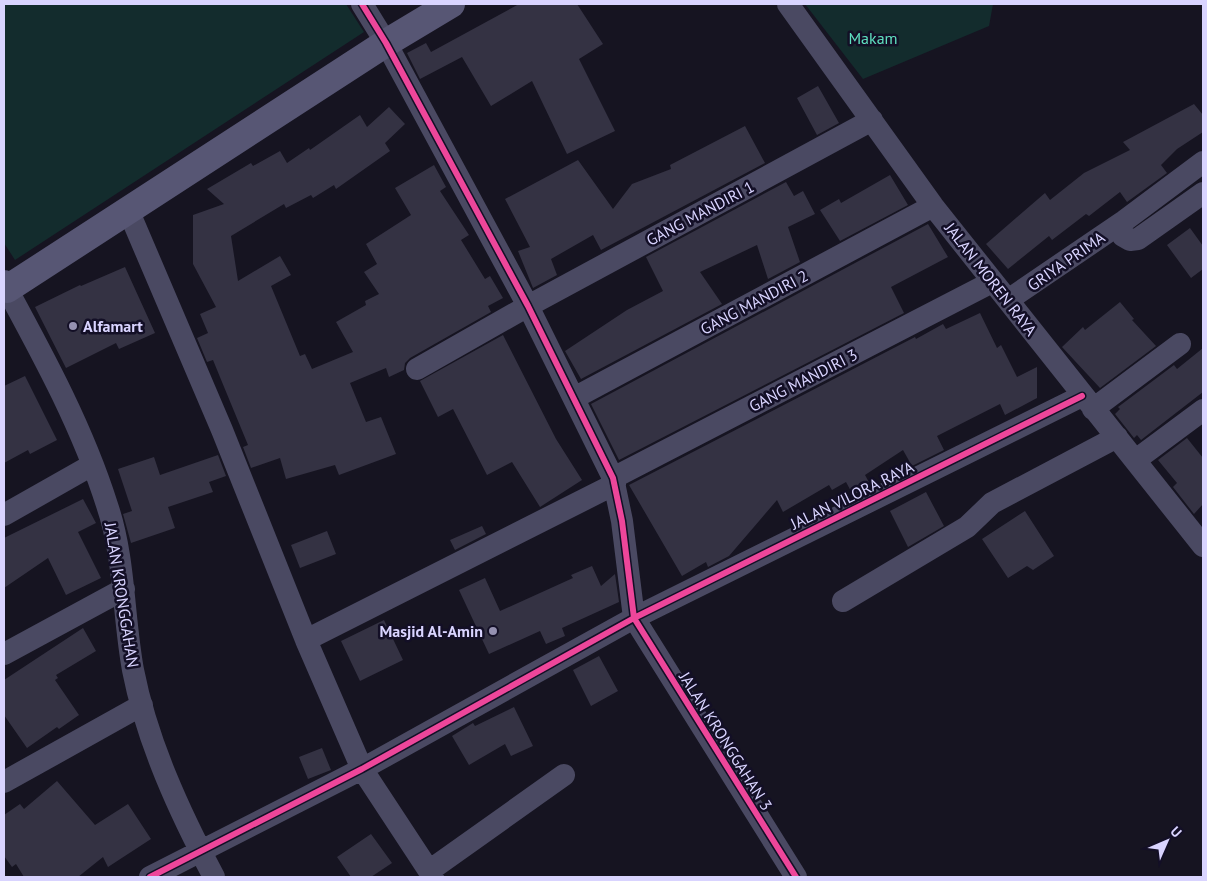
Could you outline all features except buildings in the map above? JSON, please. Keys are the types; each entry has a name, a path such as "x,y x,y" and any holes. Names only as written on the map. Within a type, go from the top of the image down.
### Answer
{"main road":[{"path":"6,286 129,212 386,43 451,4"}],"street":[{"path":"362,4 386,43 528,306 614,481 634,618"},
{"name":"JALAN MOREN RAYA","path":"788,4 933,206 1088,402 1136,459 1203,546"},
{"name":"GANG MANDIRI 1","path":"418,369 528,306 872,120"},
{"name":"GRIYA PRIMA","path":"1008,300 1124,221 1203,162"},
{"name":"GRIYA PRIMA","path":"1124,221 1121,228 1123,236 1130,240 1138,239 1203,193"},
{"name":"GANG MANDIRI 2","path":"574,398 933,206"},
{"path":"129,212 222,430 306,640 362,769 431,874 564,775"},
{"name":"GANG MANDIRI 3","path":"306,640 614,481 992,282"},
{"name":"JALAN KRONGGAHAN","path":"6,286 57,382 108,507 124,589 133,669 142,706 173,792 214,877"},
{"name":"JALAN VILORA RAYA","path":"150,877 362,769 634,618 1088,402 1180,344"},
{"path":"1136,459 1203,410"},
{"path":"843,601 967,527 992,503 1117,437"},
{"path":"4,514 92,465"},
{"path":"4,654 124,589"},
{"name":"JALAN KRONGGAHAN 3","path":"634,618 796,877"},
{"path":"4,782 142,706"}],"green space":[{"path":"4,4 346,4 364,32 15,260 4,243"},
{"name":"Makam","path":"805,4 993,4 989,26 863,79"}],"cycle path":[{"path":"362,4 386,43 528,306 613,478 622,521 634,618 796,877"},
{"path":"150,877 362,769 634,618 1082,396"}],"place":[{"name":"Alfamart","path":"73,326"},
{"name":"Masjid Al-Amin","path":"493,631"}]}
